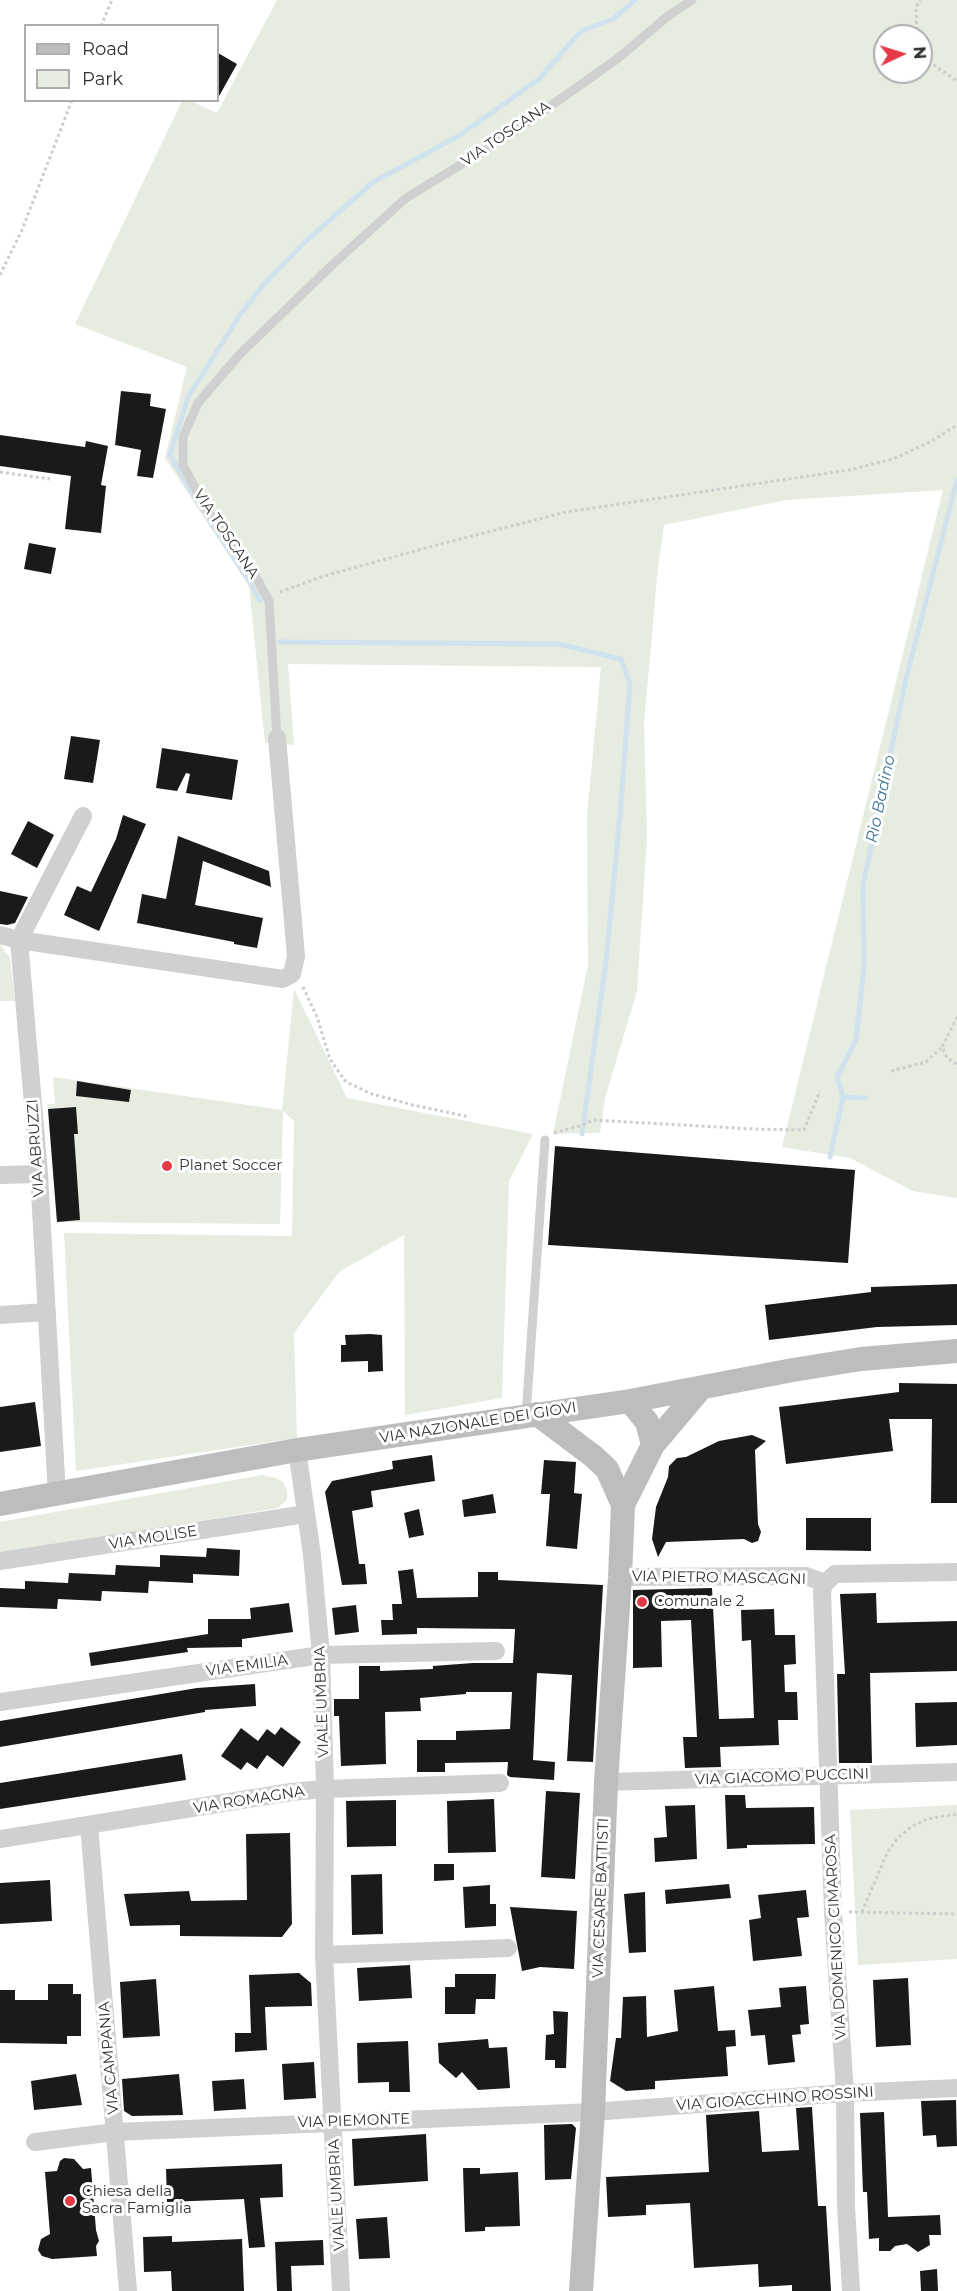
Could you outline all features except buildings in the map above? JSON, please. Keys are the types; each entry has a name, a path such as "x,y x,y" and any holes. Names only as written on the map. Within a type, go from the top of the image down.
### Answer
{"street":[{"name":"VIA TOSCANA","path":"277,738 296,956 292,974"},
{"path":"19,940 83,816"},
{"path":"0,935 19,940 283,979 292,974"},
{"name":"VIA ABRUZZI","path":"19,940 39,1174 57,1495"},
{"path":"0,1175 39,1174"},
{"path":"0,1315 46,1312"},
{"name":"VIA NAZIONALE DEI GIOVI","path":"0,1504 297,1450 630,1401 861,1359 957,1351"},
{"name":"VIA CESARE BATTISTI","path":"622,1505 653,1445 701,1388"},
{"path":"630,1401 647,1422 653,1445"},
{"path":"585,1450 584,1428 595,1405"},
{"name":"VIA CESARE BATTISTI","path":"532,1414 585,1450 607,1469 622,1505 620,1577 606,1782 593,2112 582,2291"},
{"name":"VIALE UMBRIA","path":"297,1450 312,1555 321,1655 325,1789 324,1955 341,2291"},
{"name":"VIA MOLISE","path":"0,1561 306,1514"},
{"name":"VIA PIETRO MASCAGNI","path":"620,1577 806,1576 825,1583 835,1574 957,1572"},
{"name":"VIA DOMENICO CIMAROSA","path":"825,1583 822,1591 833,1912 845,2093 846,2206 851,2291"},
{"name":"VIA EMILIA","path":"0,1702 321,1655 496,1651"},
{"name":"VIA GIACOMO PUCCINI","path":"606,1782 957,1772"},
{"name":"VIA ROMAGNA","path":"0,1839 291,1792 500,1783"},
{"name":"VIA CAMPANIA","path":"89,1825 128,2291"},
{"path":"324,1955 508,1948"},
{"name":"VIA GIOACCHINO ROSSINI","path":"593,2112 845,2093 957,2088"},
{"name":"VIA PIEMONTE","path":"34,2142 115,2132 334,2121 593,2112"}],"lane":[{"name":"VIA TOSCANA","path":"277,738 269,601 251,568 208,513 183,465 183,437 198,402 239,356 330,267 406,198 511,134 617,59 668,16 692,0"},
{"path":"532,1414 546,1140"}],"path":[{"path":"102,24 112,0"},
{"path":"917,24 916,7 920,0"},
{"path":"933,65 957,81"},
{"path":"0,275 22,230 71,102"},
{"path":"269,601 276,594 324,576 566,513 849,470 893,459 932,441 957,425"},
{"path":"0,472 50,479"},
{"path":"292,974 302,986 317,1017 330,1059 346,1082 372,1094 413,1106 470,1117"},
{"path":"891,1071 926,1062 942,1047 957,1017"},
{"path":"942,1047 947,1058 957,1064"},
{"path":"546,1140 554,1132 583,1125 593,1120 804,1130 820,1091"},
{"path":"862,1912 887,1853 897,1839 911,1827 927,1819 957,1814"},
{"path":"833,1912 957,1914"}],"green space":[{"path":"277,0 957,0 957,1198 913,1191 850,1158 782,1147 943,490 786,500 664,525 644,724 647,837 637,991 605,1098 600,1133 553,1134 588,965 587,816 601,667 288,664 294,745 265,743 249,586 165,458 187,367 75,324 182,102 193,102 217,113"},
{"path":"0,944 10,958 15,1001 0,1001"},
{"path":"294,989 347,1098 533,1134 509,1181 502,1398 405,1415 404,1235 339,1272 294,1333 297,1438 76,1471 64,1233 292,1236 294,1121 283,1111 280,1224 57,1222 47,1104 55,1104 53,1077 282,1110"},
{"path":"262,1475 283,1482 287,1491 287,1500 278,1508 0,1554 0,1522"},
{"path":"957,1805 957,1959 858,1965 850,1810"}],"waterway":[{"path":"203,511 170,455 188,397 240,315 264,284 306,241 372,183 460,135 539,79 581,31 613,19 635,0"},
{"name":"Rio Badino","path":"866,1098 843,1097 837,1077 856,1040 864,967 863,885 906,679 957,480"},
{"path":"210,521 260,601"},
{"path":"280,642 558,644 621,659 630,684 620,815 606,962 582,1134"},
{"path":"830,1157 843,1097"}],"place":[{"name":"Planet Soccer","path":"167,1166"},
{"name":"Comunale 2","path":"642,1602"},
{"name":"Chiesa della Sacra Famiglia","path":"70,2201"}]}
